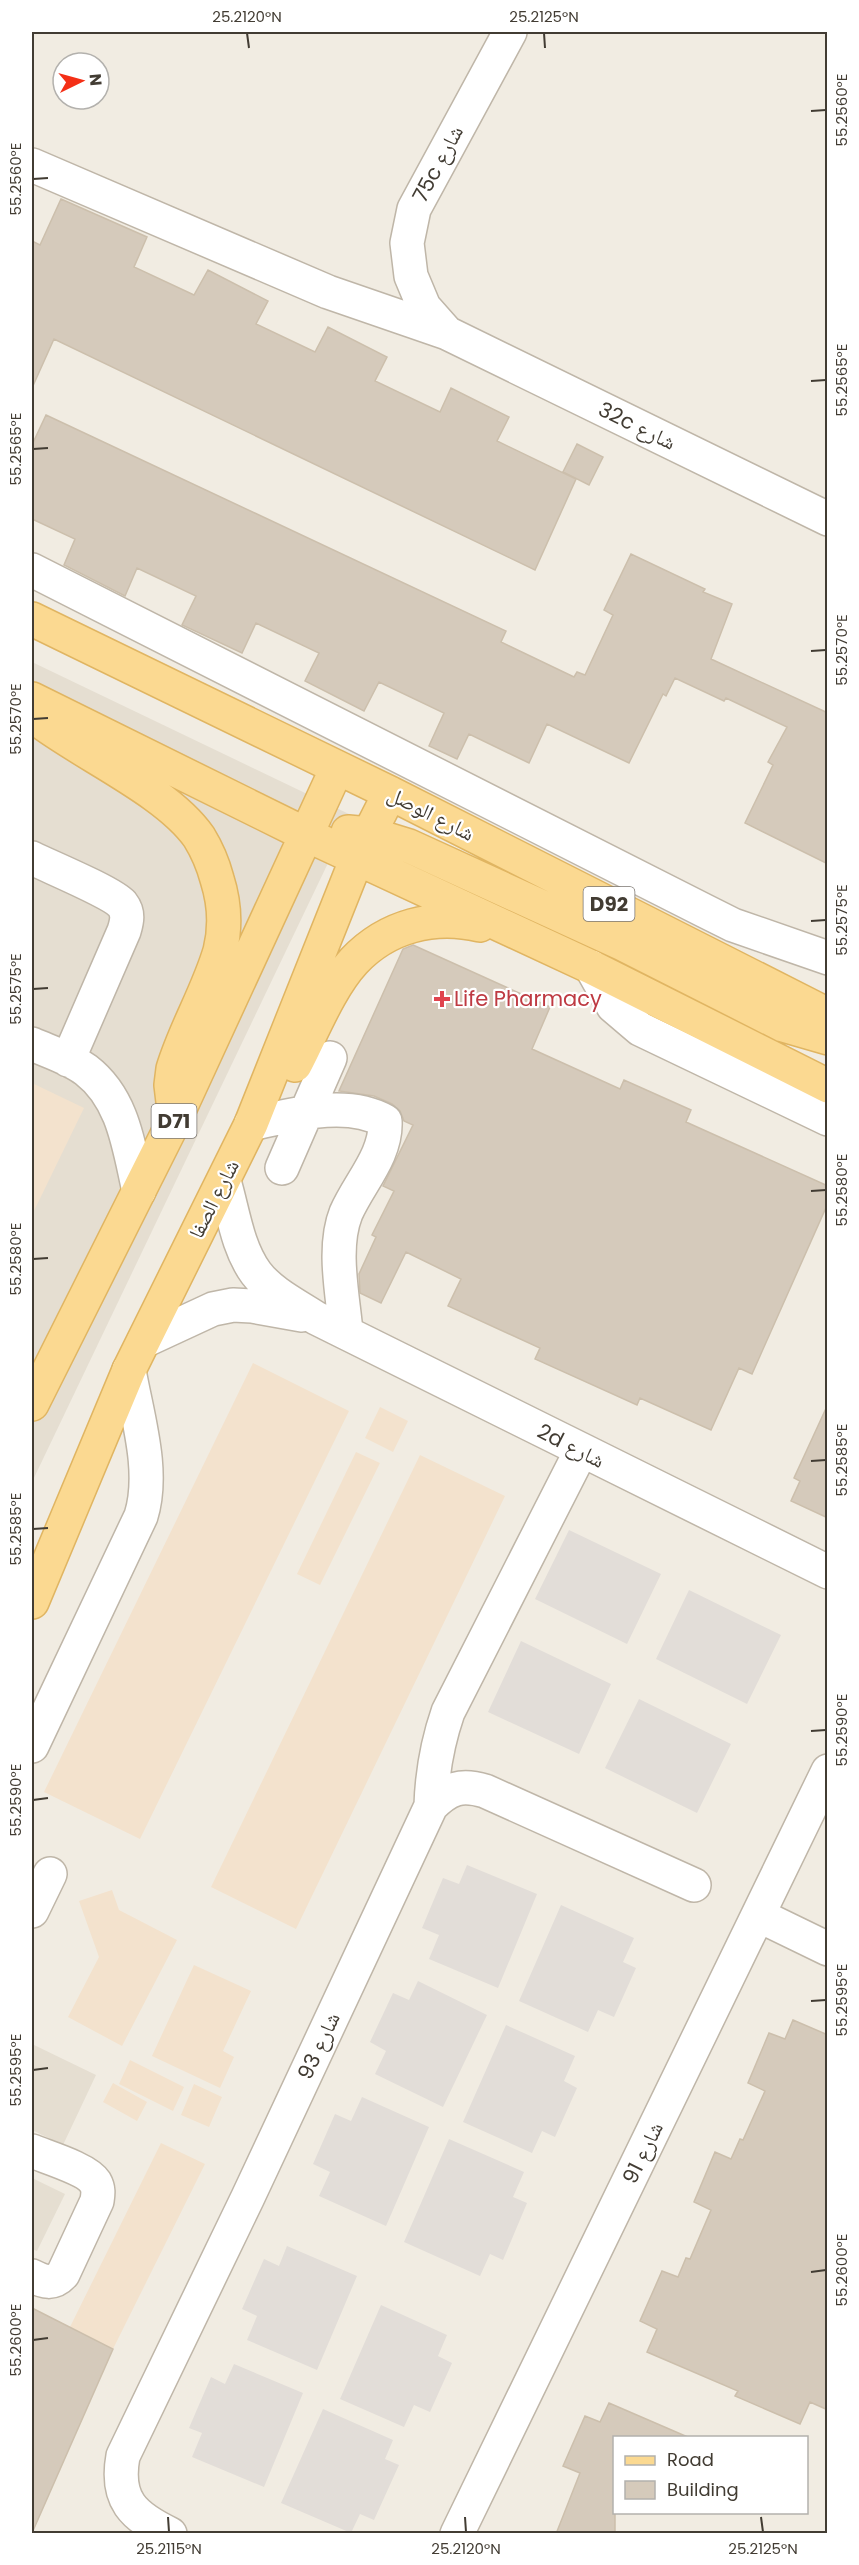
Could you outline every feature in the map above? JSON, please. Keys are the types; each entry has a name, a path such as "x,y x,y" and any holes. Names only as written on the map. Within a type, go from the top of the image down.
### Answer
{"main road":[{"name":"شارع الوصل","path":"32,619 390,793 828,1015"},
{"path":"32,699 307,835 364,846 409,846 623,944 783,1025 828,1038"},
{"path":"32,714 57,734 179,814 198,836 213,867 222,894 223,921 220,948 212,976 173,1070 172,1101 176,1117"},
{"name":"D71","path":"33,1400 176,1117 337,768"},
{"name":"شارع الصفا","path":"32,1602 129,1370 251,1124 364,846 390,793"},
{"path":"364,846 521,935 828,1086"},
{"path":"251,1124 287,1080 337,986 353,962 375,943 402,928 429,921 459,920 521,935"}],"street":[{"name":"75c شارع","path":"447,333 424,308 411,276 407,243 414,209 510,32"},
{"path":"32,165 328,292 447,333"},
{"name":"32c شارع","path":"447,333 828,519"},
{"path":"32,570 714,916 828,958"},
{"path":"32,858 114,897 126,912 127,922 124,931 68,1060"},
{"path":"591,968 613,1006 640,1029 828,1119"},
{"path":"32,1044 68,1060 86,1071 102,1085 117,1108 139,1191"},
{"path":"282,1168 330,1058"},
{"path":"251,1124 307,1112 340,1110 368,1114 385,1121 384,1143 346,1214 342,1233 340,1252 346,1332"},
{"name":"2d شارع","path":"224,1180 239,1237 246,1256 257,1274 271,1287 316,1318 828,1572"},
{"name":"2d شارع","path":"144,1341 213,1310 233,1305 252,1306 316,1318"},
{"path":"32,1746 146,1501 147,1469 129,1370"},
{"path":"431,1806 435,1753 448,1712 581,1451"},
{"name":"شارع 91","path":"457,2534 828,1771"},
{"name":"شارع 93","path":"170,2534 146,2522 132,2510 123,2493 119,2475 123,2456 248,2197 431,1806 442,1795 455,1788 471,1787 485,1791 694,1885"},
{"path":"32,1911 50,1874"},
{"path":"758,1915 828,1949"},
{"path":"32,2151 84,2173 94,2180 98,2190 97,2201 63,2274 57,2281 48,2283 32,2276"}],"shaded area":[{"path":"32,662 351,815 32,1482"},
{"path":"32,1083 84,1108 32,1215"},
{"path":"253,1363 349,1411 140,1839 44,1792"},
{"path":"380,1407 408,1421 393,1452 365,1438"},
{"path":"356,1452 380,1463 320,1585 297,1574"},
{"path":"420,1455 505,1496 296,1929 211,1887"},
{"path":"569,1530 661,1574 627,1644 535,1599"},
{"path":"689,1590 781,1635 747,1704 656,1659"},
{"path":"521,1641 611,1684 579,1754 488,1712"},
{"path":"639,1699 731,1744 697,1813 605,1768"},
{"path":"467,1865 537,1894 498,1988 429,1959 439,1935 422,1928 443,1878 459,1884"},
{"path":"112,1890 119,1910 177,1940 122,2046 68,2017 99,1957 79,1901"},
{"path":"561,1905 634,1938 623,1962 636,1968 614,2017 598,2010 588,2032 519,2001"},
{"path":"194,1965 251,1991 223,2051 234,2057 220,2088 152,2056"},
{"path":"418,1981 487,2015 443,2107 375,2074 386,2051 370,2042 393,1993 409,2000"},
{"path":"506,2025 575,2056 564,2081 577,2088 555,2137 542,2131 532,2153 463,2122"},
{"path":"32,2044 96,2075 63,2145 32,2130"},
{"path":"130,2060 184,2087 173,2111 119,2084"},
{"path":"113,2083 147,2102 137,2121 103,2102"},
{"path":"194,2084 222,2097 209,2127 181,2115"},
{"path":"362,2097 429,2127 386,2226 319,2196 330,2172 313,2164 335,2114 351,2121"},
{"path":"449,2139 524,2172 513,2197 527,2203 503,2260 490,2254 480,2276 404,2242"},
{"path":"161,2143 205,2164 113,2349 70,2327"},
{"path":"32,2178 65,2194 37,2251 32,2249"},
{"path":"287,2246 357,2276 317,2370 247,2340 257,2316 242,2309 264,2259 279,2266"},
{"path":"381,2305 447,2335 438,2356 452,2363 430,2412 414,2405 404,2427 340,2399"},
{"path":"234,2364 303,2393 264,2487 192,2457 202,2433 189,2428 211,2377 225,2384"},
{"path":"323,2409 393,2440 385,2459 399,2465 374,2520 360,2514 351,2533 281,2503"}],"building":[{"path":"61,199 147,237 134,267 194,295 208,270 268,301 256,324 315,352 328,327 387,357 375,381 440,412 451,388 509,417 497,441 576,479 535,570 54,339 32,388 32,241 40,245"},
{"path":"46,415 506,631 501,642 574,677 577,672 585,675 613,615 604,610 631,554 705,589 703,592 732,604 711,659 828,713 828,864 745,823 773,765 768,762 787,727 726,698 724,701 675,678 666,696 663,694 629,763 547,724 529,763 469,734 457,759 429,746 444,713 379,682 364,711 305,681 319,653 256,623 242,653 182,625 196,596 137,568 125,596 64,565 75,539 32,519 32,445"},
{"path":"577,444 603,457 589,485 563,472"},
{"path":"413,945 550,1007 532,1049 620,1089 624,1080 691,1110 686,1122 828,1186 828,1203 752,1374 739,1368 711,1430 640,1398 637,1405 535,1359 540,1348 448,1306 461,1279 406,1252 381,1303 360,1293 359,1274 376,1237 372,1235 394,1191 383,1186 413,1125 404,1121 400,1111 392,1104 374,1096 339,1091 403,949"},
{"path":"828,1404 828,1518 791,1501 800,1481 794,1478"},
{"path":"793,2020 828,2035 828,2410 810,2402 800,2424 735,2396 738,2391 647,2352 657,2329 640,2321 662,2271 678,2277 686,2258 690,2259 711,2210 694,2202 715,2152 731,2159 740,2139 743,2140 765,2091 748,2083 769,2033 785,2039"},
{"path":"32,2308 113,2349 32,2533"},
{"path":"609,2403 685,2436 613,2436 615,2534 556,2534 580,2473 563,2466 585,2416 600,2422"}],"place":[{"name":"Life Pharmacy","path":"442,999"}]}
